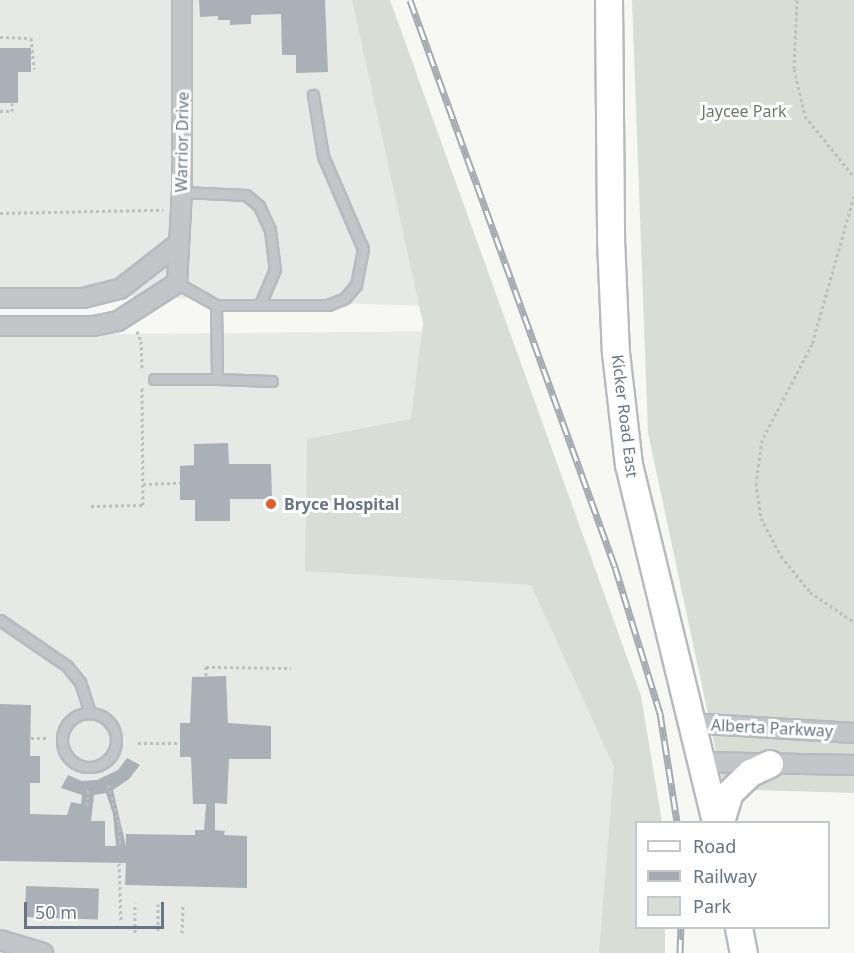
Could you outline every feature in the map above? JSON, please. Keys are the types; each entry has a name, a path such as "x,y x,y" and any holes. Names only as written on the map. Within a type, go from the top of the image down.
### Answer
{"main road":[{"name":"Kicker Road East","path":"609,0 611,240 616,353 628,454 690,723 716,821"},
{"path":"721,821 730,794 751,773 770,764"},
{"path":"739,929 744,953"}],"street":[{"name":"Warrior Drive","path":"177,283 182,192 182,0"},
{"path":"0,298 83,298 120,289 179,243"},
{"path":"0,326 93,326 118,321 177,283"},
{"name":"Alberta Parkway","path":"690,723 854,733"},
{"name":"Alberta Parkway","path":"700,762 854,765"},
{"path":"0,940 43,953"}],"lane":[{"path":"177,283 216,305 328,305 345,298 356,285 362,267 363,249 323,156 313,95"},
{"path":"182,192 246,195 259,206 270,231 275,269 260,305"},
{"path":"216,305 217,380"},
{"path":"154,379 272,381"},
{"path":"0,620 67,666 80,682 90,713 112,726 116,743 102,764 84,766 69,758 62,741 73,718 90,713"}],"path":[{"path":"797,0 794,69 805,116 854,177"},
{"path":"0,37 30,38 34,69"},
{"path":"0,111 12,111 12,103"},
{"path":"854,196 812,344 762,440 756,483 760,518 781,556 810,592 854,622"},
{"path":"0,213 163,210"},
{"path":"91,506 143,505 142,348 136,329"},
{"path":"143,484 180,483"},
{"path":"206,676 207,667 291,668"},
{"path":"31,738 47,738"},
{"path":"138,743 180,743"},
{"path":"108,785 119,823 120,846"},
{"path":"87,805 88,789"},
{"path":"119,863 121,922"},
{"path":"135,903 135,933"},
{"path":"158,903 158,933"},
{"path":"183,904 183,933"}],"shaded area":[{"path":"0,0 363,0 458,307 0,292"},
{"name":"Bryce Hospital","path":"463,331 618,672 631,953 0,953 0,335"}],"green space":[{"path":"352,0 390,0 641,696 662,821 635,821 635,929 665,929 665,953 599,953 614,767 531,585 305,571 307,439 411,419 423,323"},
{"name":"Jaycee Park","path":"632,0 854,0 854,793 724,789 648,433"}],"building":[{"path":"199,0 325,0 328,72 296,73 296,55 282,55 281,14 251,15 251,24 230,25 230,20 218,20 218,16 200,17"},
{"path":"0,48 31,48 31,72 18,72 18,103 0,103"},
{"path":"228,443 229,464 271,464 272,499 230,499 230,521 195,521 195,500 180,500 180,466 194,465 194,444"},
{"path":"226,676 228,723 271,726 271,759 229,759 227,804 215,803 215,830 225,831 224,835 247,836 247,888 125,885 126,863 0,861 0,704 31,705 30,756 40,756 40,783 30,783 30,814 67,815 71,802 81,804 82,795 61,788 68,775 82,781 97,780 118,770 127,758 140,765 129,779 113,790 126,846 126,834 195,835 195,830 204,830 206,804 193,804 191,757 180,757 180,723 190,723 192,677","holes":["106,793 113,814 116,846 105,846 105,821 91,821 94,795"]},
{"path":"26,886 99,889 98,920 25,917"}],"railway":[{"path":"410,0 615,567 660,713 677,821"},
{"path":"680,953 681,929"}],"place":[{"name":"Bryce Hospital","path":"271,504"}]}
